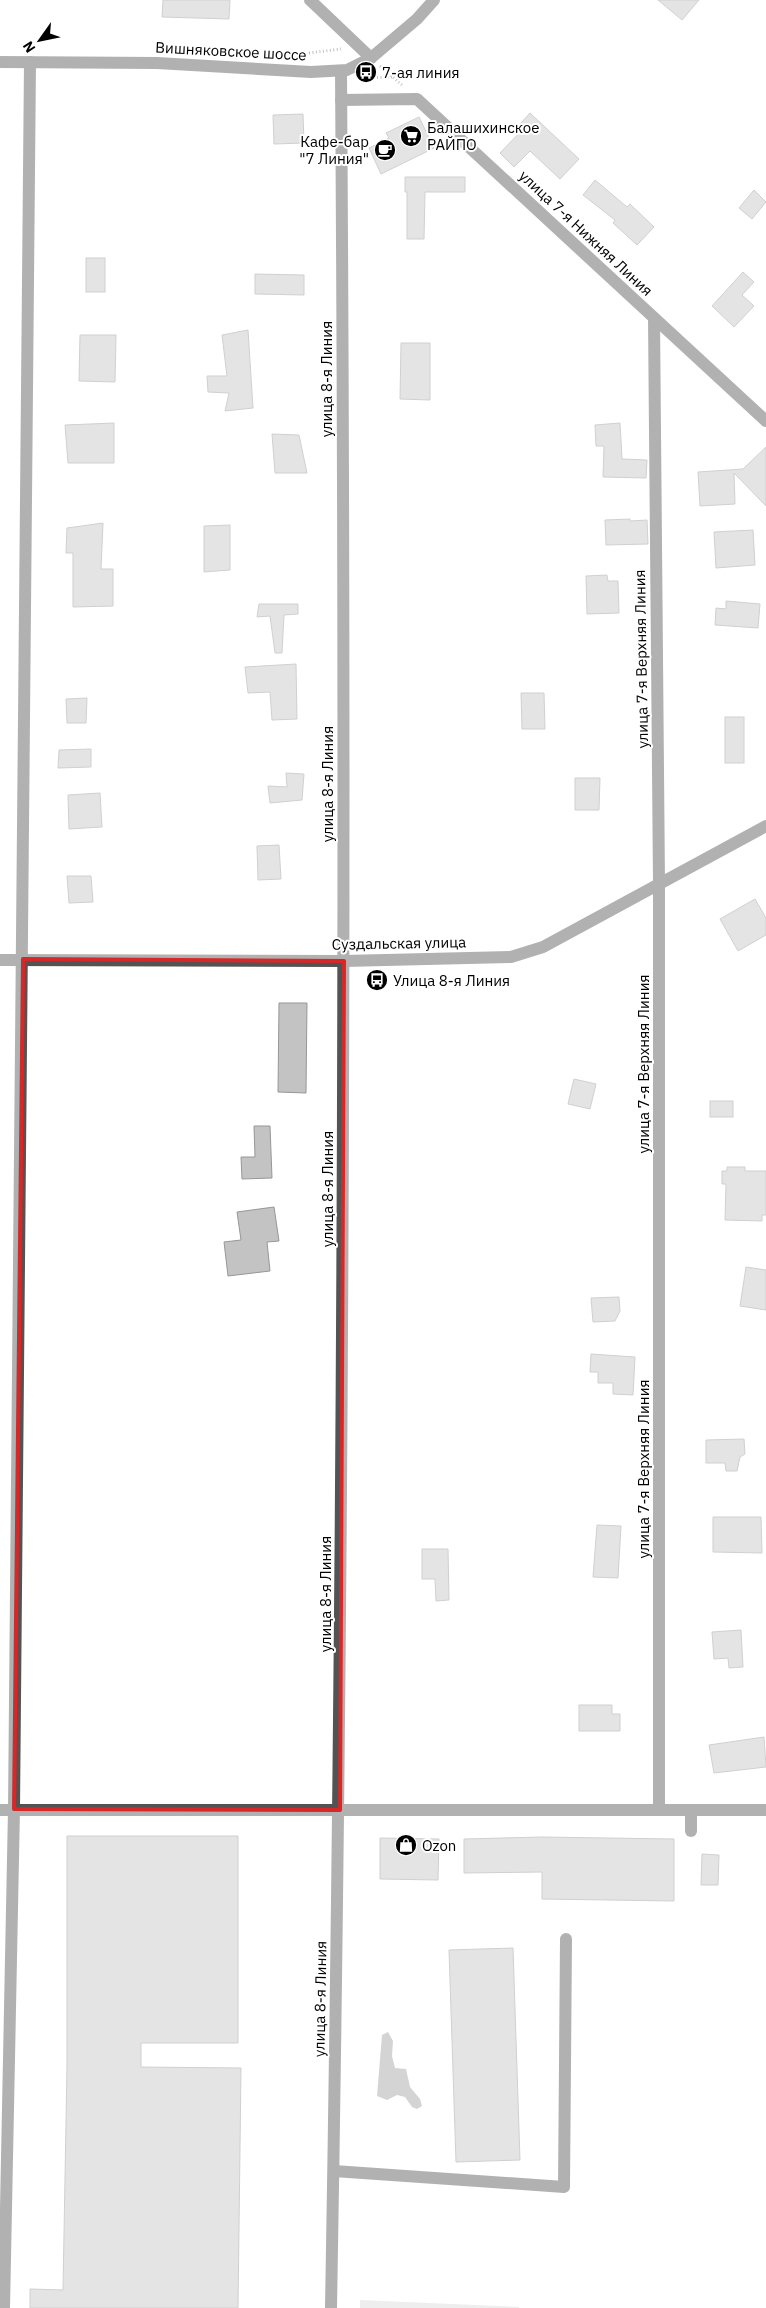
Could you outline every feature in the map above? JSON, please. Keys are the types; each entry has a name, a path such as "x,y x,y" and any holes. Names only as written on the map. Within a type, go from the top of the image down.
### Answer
{"street":[{"path":"310,0 371,58"},
{"name":"Вишняковское шоссе","path":"0,62 157,63 311,72 341,71 371,58 417,19 434,0"},
{"path":"4,2308 14,1810 30,62"},
{"name":"улица 8-я Линия","path":"331,2308 340,1810 344,960 341,71"},
{"path":"342,100 417,99"},
{"name":"улица 7-я Нижняя Линия","path":"417,99 766,421"},
{"name":"улица 7-я Верхняя Линия","path":"654,318 659,883 659,1810"},
{"name":"Суздальская улица","path":"0,960 344,960 511,956 542,947 766,826"},
{"path":"0,1810 766,1810"},
{"path":"691,1831 692,1810"},
{"path":"334,2171 564,2188 566,1939"}],"path":[{"path":"309,53 360,47"},
{"path":"371,58 417,99"}],"highlighted area":[{"path":"23,959 344,961 340,1810 14,1809"}],"shaded area":[{"path":"388,2032 393,2041 392,2056 395,2068 406,2069 410,2087 420,2099 422,2106 417,2109 412,2107 405,2097 397,2095 387,2100 377,2096 382,2035"},
{"path":"360,2300 519,2307 519,2308 360,2308"}],"building":[{"path":"163,0 230,0 229,19 162,17"},
{"path":"658,0 699,0 682,20"},
{"path":"530,113 579,159 560,179 530,151 514,167 500,153 524,128 520,124"},
{"path":"303,114 304,143 274,144 273,115"},
{"path":"419,117 434,148 381,174 369,148 389,138 386,133"},
{"path":"405,177 465,177 465,192 425,192 424,239 407,239 407,192 405,192"},
{"path":"595,180 627,207 630,204 654,227 637,245 613,223 615,220 583,195"},
{"path":"754,190 766,202 752,219 739,208"},
{"path":"86,258 105,258 105,292 86,292"},
{"path":"743,272 754,282 742,295 754,306 734,327 712,306"},
{"path":"255,274 304,275 304,295 255,294"},
{"path":"248,330 253,408 225,411 229,393 208,392 207,376 227,376 222,335"},
{"path":"80,335 116,335 115,382 79,381"},
{"path":"401,343 430,343 430,400 400,399"},
{"path":"114,423 114,463 68,463 65,425"},
{"path":"620,423 622,459 647,460 646,478 603,477 604,446 596,446 595,425"},
{"path":"272,434 299,435 307,473 275,473"},
{"path":"766,447 766,506 734,473 735,504 700,506 698,472 743,469"},
{"path":"630,519 630,521 647,520 648,544 606,545 605,520"},
{"path":"103,523 101,569 113,569 113,606 73,607 73,553 66,553 67,528"},
{"path":"230,525 230,570 204,572 204,526"},
{"path":"753,530 755,565 716,568 714,532"},
{"path":"607,575 608,581 618,581 619,613 587,614 586,576"},
{"path":"726,601 760,604 758,628 715,625 716,608 726,609"},
{"path":"259,604 298,604 298,614 284,615 282,653 275,653 270,616 257,617"},
{"path":"296,664 297,719 272,720 270,692 248,693 245,667"},
{"path":"521,693 544,693 545,729 522,729"},
{"path":"87,698 86,723 67,723 66,699"},
{"path":"725,717 744,717 744,763 725,763"},
{"path":"91,749 91,767 58,768 59,750"},
{"path":"286,773 304,774 302,800 270,803 268,786 287,787"},
{"path":"575,778 600,778 599,810 575,810"},
{"path":"100,793 102,827 69,829 68,795"},
{"path":"279,845 281,879 258,880 257,846"},
{"path":"67,876 91,876 93,902 69,903"},
{"path":"755,899 766,918 766,935 738,951 720,919"},
{"path":"279,1003 307,1003 306,1093 278,1092"},
{"path":"574,1079 596,1084 590,1109 568,1104"},
{"path":"710,1101 733,1101 733,1117 710,1117"},
{"path":"254,1126 270,1126 272,1178 242,1179 241,1157 255,1157"},
{"path":"727,1167 745,1167 745,1171 766,1171 766,1215 762,1215 762,1221 725,1220 726,1184 722,1184 722,1171 727,1171"},
{"path":"274,1207 279,1241 267,1242 270,1271 228,1276 224,1242 241,1240 237,1212"},
{"path":"746,1267 766,1270 766,1310 740,1306"},
{"path":"619,1297 620,1311 615,1321 593,1322 591,1298"},
{"path":"591,1354 635,1357 633,1395 613,1394 613,1383 598,1383 598,1372 590,1372"},
{"path":"744,1439 745,1454 740,1457 737,1471 726,1471 725,1463 706,1463 706,1440"},
{"path":"713,1517 761,1517 762,1553 713,1552"},
{"path":"597,1525 621,1526 618,1578 593,1577"},
{"path":"422,1549 448,1549 449,1600 436,1601 435,1579 422,1579"},
{"path":"741,1630 743,1667 729,1668 728,1658 714,1659 712,1632"},
{"path":"579,1705 612,1705 612,1714 620,1714 620,1731 579,1731"},
{"path":"764,1737 766,1767 714,1773 709,1745"},
{"path":"67,1836 238,1836 238,2043 141,2043 141,2067 241,2068 238,2308 30,2308 30,2289 63,2290 67,2066"},
{"path":"542,1837 674,1839 674,1901 542,1899 542,1872 464,1873 464,1839"},
{"path":"380,1838 439,1839 438,1880 380,1879"},
{"path":"702,1854 719,1855 718,1885 701,1885"},
{"path":"513,1948 520,2160 456,2162 449,1950"}],"place":[{"name":"7-ая линия","path":"366,72"},
{"name":"Балашихинское РАЙПО","path":"411,136"},
{"name":"Кафе-бар \"7 Линия\"","path":"385,150"},
{"name":"Улица 8-я Линия","path":"377,980"},
{"name":"Ozon","path":"406,1845"}]}
